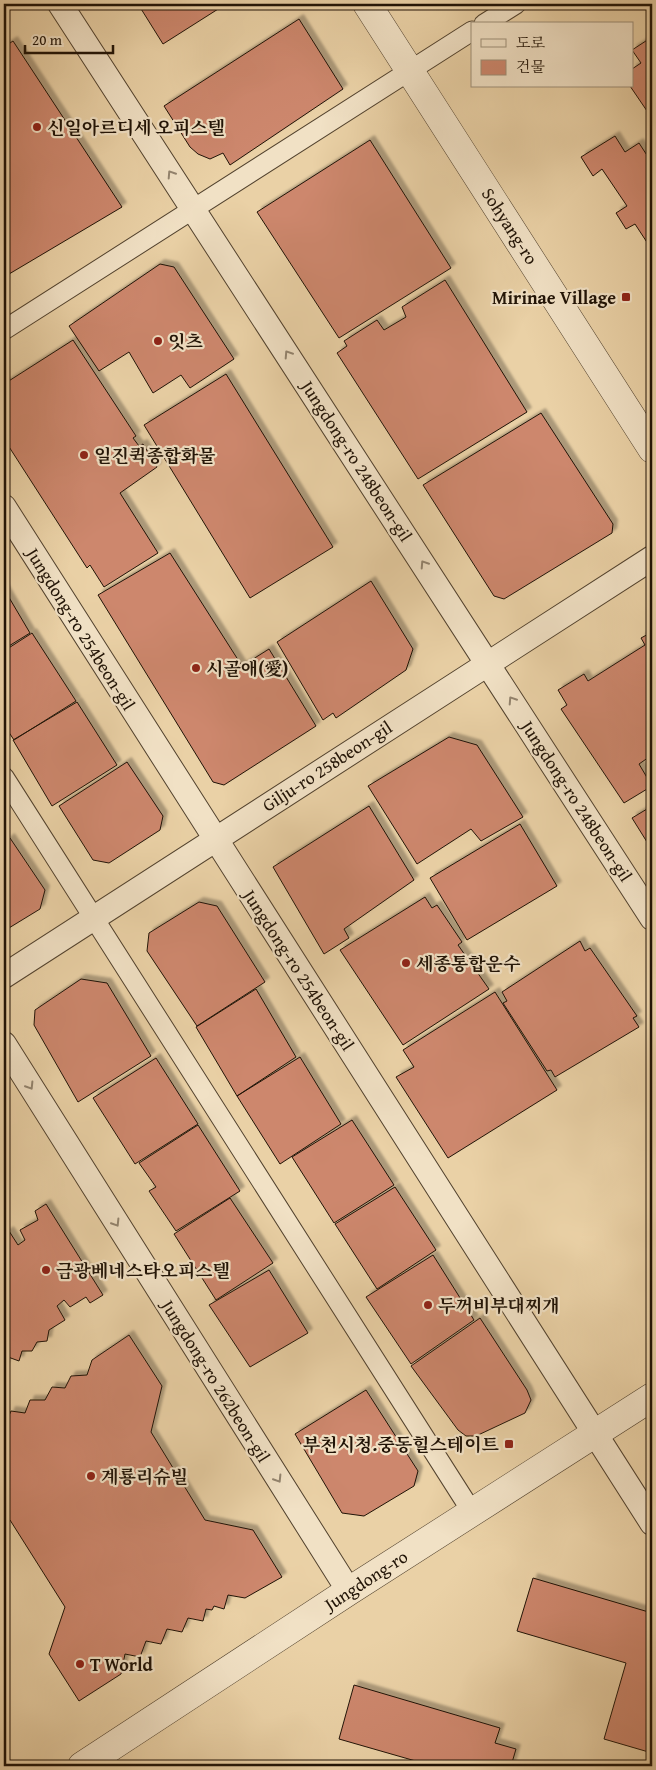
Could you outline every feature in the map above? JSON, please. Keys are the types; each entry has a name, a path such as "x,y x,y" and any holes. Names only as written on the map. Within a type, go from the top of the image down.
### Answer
{"street":[{"name":"Jungdong-ro 248beon-gil","path":"60,4 488,662 652,918"},
{"name":"Sohyang-ro","path":"367,4 652,449"},
{"path":"487,22 516,4"},
{"path":"4,330 471,32"},
{"name":"Jungdong-ro 254beon-gil","path":"4,507 652,1523"},
{"name":"Gilju-ro 258beon-gil","path":"4,976 488,662 652,558"},
{"path":"4,777 472,1512"},
{"name":"Jungdong-ro 262beon-gil","path":"4,1044 349,1591"},
{"name":"Jungdong-ro","path":"82,1766 349,1591 652,1397"}],"building":[{"path":"138,4 226,4 163,44"},
{"path":"299,19 343,89 230,165 223,153 210,159 198,154 190,147 164,106"},
{"path":"652,37 652,108 647,111 631,88 634,88 634,68 641,63 634,53 634,49"},
{"name":"신일아르디세 오피스텔","path":"13,41 122,207 4,277 4,47"},
{"path":"615,136 625,152 639,143 652,163 652,250 635,224 626,229 616,213 627,206 602,169 593,176 581,157"},
{"path":"370,140 451,268 339,338 257,212"},
{"path":"160,264 174,267 234,359 190,388 181,375 153,393 129,352 99,371 69,326"},
{"path":"445,280 527,412 418,479 337,353 347,346 344,341 377,320 384,330 406,317 402,307"},
{"path":"73,340 136,436 133,438 139,446 143,444 157,467 120,493 158,553 104,587 90,565 87,568 4,439 4,384"},
{"path":"226,374 333,547 250,598 144,425"},
{"path":"541,413 613,524 612,533 504,599 494,596 423,485"},
{"path":"170,553 242,666 269,649 316,726 224,785 213,782 98,595"},
{"path":"371,581 413,649 406,670 336,718 333,713 323,720 277,642"},
{"path":"4,589 30,633 4,649"},
{"path":"652,632 652,755 639,764 652,786 624,803 561,709 567,705 558,690 584,674 588,681 645,645 641,638"},
{"path":"32,633 76,701 14,740 4,725 4,651"},
{"path":"77,702 117,765 52,806 13,740"},
{"path":"449,737 477,745 523,817 481,841 471,829 417,864 368,786"},
{"path":"127,762 163,816 160,830 109,863 93,860 59,806"},
{"path":"369,806 414,880 344,929 349,938 324,954 273,867"},
{"path":"652,806 652,850 632,818"},
{"path":"520,824 557,886 467,940 430,878"},
{"path":"10,838 45,890 40,909 4,931 4,843"},
{"path":"425,897 432,908 437,905 462,942 458,945 489,989 403,1045 340,950"},
{"path":"199,902 217,906 265,982 197,1026 147,951 149,933"},
{"path":"580,941 585,951 590,948 637,1016 633,1018 639,1027 555,1077 551,1070 547,1071 503,1003 507,1001 502,992"},
{"path":"81,979 107,983 151,1056 78,1102 34,1025 35,1010"},
{"path":"256,989 296,1057 237,1096 196,1027"},
{"path":"495,992 557,1090 448,1158 396,1077 414,1067 403,1050"},
{"path":"300,1057 341,1124 280,1164 237,1096"},
{"path":"156,1058 198,1124 135,1164 93,1098"},
{"path":"352,1120 394,1185 334,1223 292,1157"},
{"path":"198,1125 240,1191 176,1231 149,1191 156,1187 139,1163"},
{"path":"395,1187 436,1250 377,1289 335,1224"},
{"path":"230,1198 273,1263 216,1300 174,1234"},
{"name":"금광베네스타오피스텔","path":"46,1204 103,1295 90,1303 86,1297 70,1307 64,1300 57,1306 65,1320 49,1330 47,1341 37,1342 32,1351 22,1351 19,1361 8,1357 4,1368 4,1235 9,1231 18,1245 25,1240 20,1230 38,1220 35,1211"},
{"path":"433,1255 474,1320 411,1364 366,1297"},
{"path":"269,1270 308,1333 250,1367 209,1305"},
{"path":"480,1318 527,1390 531,1400 525,1413 476,1436 466,1436 458,1430 411,1366"},
{"name":"계룡리슈빌","path":"129,1335 162,1386 151,1432 205,1520 253,1530 282,1577 245,1598 228,1595 224,1609 214,1606 212,1610 206,1609 203,1621 188,1618 182,1632 167,1629 161,1644 146,1641 140,1657 125,1654 121,1674 79,1701 49,1654 65,1607 10,1520 4,1519 4,1427 11,1411 25,1413 30,1400 45,1400 52,1387 65,1388 71,1376 87,1375 92,1360"},
{"path":"366,1390 418,1471 414,1486 364,1516 342,1513 295,1434"},
{"path":"533,1578 652,1613 652,1753 604,1739 626,1663 517,1631"},
{"path":"354,1685 500,1728 495,1743 516,1749 511,1766 433,1766 339,1739"}],"place":[{"name":"신일아르디세 오피스텔","path":"37,127"},
{"name":"Mirinae Village","path":"626,297"},
{"name":"잇츠","path":"158,341"},
{"name":"일진퀵종합화물","path":"84,455"},
{"name":"시골애(愛)","path":"196,668"},
{"name":"세종통합운수","path":"406,963"},
{"name":"금광베네스타오피스텔","path":"46,1270"},
{"name":"두꺼비부대찌개","path":"428,1305"},
{"name":"부천시청.중동힐스테이트","path":"509,1444"},
{"name":"계룡리슈빌","path":"91,1476"},
{"name":"T World","path":"80,1664"}]}
